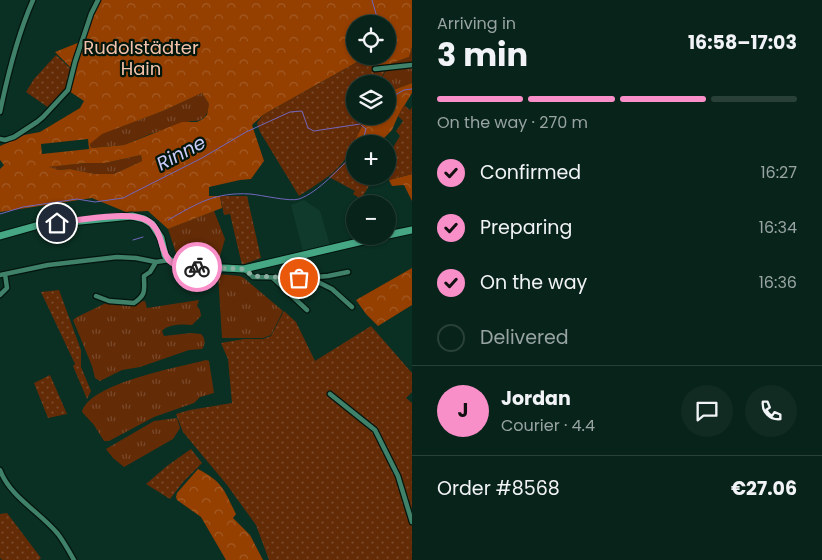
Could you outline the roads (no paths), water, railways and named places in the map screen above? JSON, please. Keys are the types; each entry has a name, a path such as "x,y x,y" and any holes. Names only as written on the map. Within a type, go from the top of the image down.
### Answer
{"main road":[{"path":"0,236 43,225 132,216 148,221 156,229 169,260 174,264 244,269 347,245"},
{"path":"396,234 412,230"}],"street":[{"path":"0,112 10,63 33,0"},
{"path":"0,139 5,140 14,137 44,117 68,90 91,14 98,0"},
{"path":"375,69 412,65"},
{"path":"0,295 7,288 3,274 57,264 123,256 156,262 169,260"},
{"path":"96,296 109,301 134,303 143,296 144,276 150,272 156,262"},
{"path":"244,269 253,276 273,278 328,276 348,272"},
{"path":"273,278 307,310"},
{"path":"299,278 320,283 332,289 352,307"},
{"path":"330,394 375,430 398,476 412,522"},
{"path":"0,470 1,478 57,533 74,560"}],"waterway":[{"path":"372,0 376,15"},
{"name":"Rinne","path":"396,94 404,90 412,89"},
{"name":"Rinne","path":"0,214 23,207 77,199 95,202 123,198 202,158 246,132 290,112 302,111 308,128 314,131 353,125"},
{"name":"Rinne","path":"361,125 366,129 364,135"},
{"name":"Rinne","path":"168,220 207,200 227,195 250,194 283,199 299,199 314,191 346,162"},
{"name":"Rinne","path":"133,240 143,237"}],"park label":[{"name":"Rudolstädter Hain","path":"141,57"}]}
